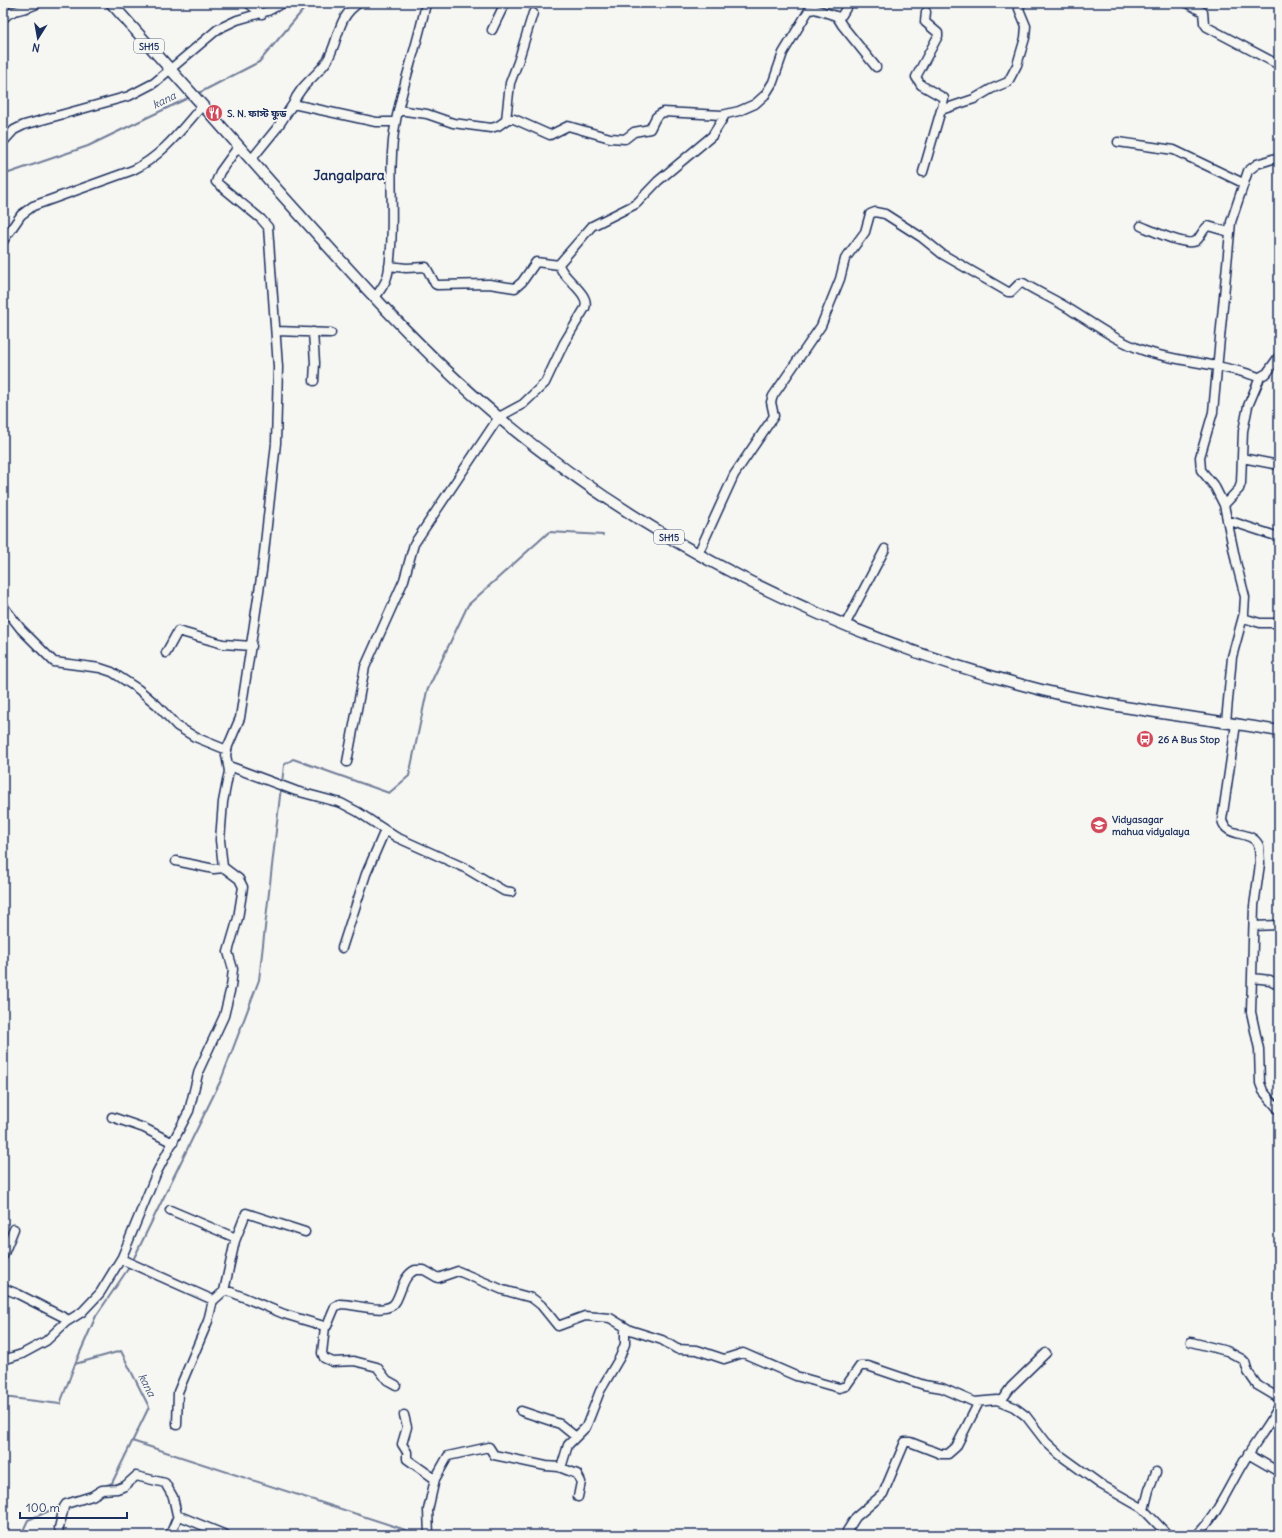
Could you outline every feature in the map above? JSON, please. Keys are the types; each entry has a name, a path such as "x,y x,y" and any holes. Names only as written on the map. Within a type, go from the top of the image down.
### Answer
{"main road":[{"name":"SH15","path":"111,3 170,68 238,147 415,340 499,417 559,464 619,507 698,554 754,584 845,625 908,650 1020,685 1108,704 1279,731"}],"street":[{"path":"5,17 10,12 25,10 38,3"},
{"path":"248,3 262,14"},
{"path":"3,142 14,130 24,125 129,96 154,83 218,29 236,20 262,14 283,3"},
{"path":"251,160 277,128 301,87 326,61 346,13 359,3"},
{"path":"375,298 385,283 390,266 392,155 395,122 406,74 421,31 426,3"},
{"path":"492,30 505,3"},
{"path":"837,17 842,15 849,3"},
{"path":"942,109 974,99 991,89 1008,82 1017,65 1025,38 1026,26 1019,9 1021,3"},
{"path":"1187,3 1203,12 1204,23 1207,27 1279,65"},
{"path":"398,110 427,114 453,123 491,128 498,126 506,120 518,120 550,135 568,126 622,140 634,132 650,129 656,117 663,112 692,115 725,115 754,104 765,95 773,82 783,53 809,10 815,9 837,17 876,67"},
{"path":"923,172 944,98 921,85 916,77 917,72 938,39 938,33 925,22 926,12"},
{"path":"506,120 510,83 533,13"},
{"path":"3,241 21,215 33,206 133,170 146,163 165,147 200,104"},
{"path":"292,104 376,122 395,122"},
{"path":"559,265 592,226 636,204 658,181 712,136 725,115"},
{"path":"1118,142 1174,150 1243,183"},
{"path":"224,868 221,851 221,827 223,802 229,766 227,750 240,718 242,695 252,646 276,443 278,385 277,332 268,227 261,218 216,182 220,172 238,147"},
{"path":"1226,722 1232,657 1246,602 1224,505 1215,487 1201,470 1200,457 1213,412 1229,232 1243,183 1248,171 1254,165 1279,157"},
{"path":"698,554 734,475 774,416 771,400 821,326 840,279 845,259 862,238 872,212 885,214 921,237 942,254 1010,292 1022,283 1059,302 1133,347 1161,356 1218,365 1258,378"},
{"path":"1141,226 1175,239 1191,242 1197,240 1208,226 1229,232"},
{"path":"347,762 365,667 404,580 412,549 423,529 499,417 523,404 545,383 564,343 586,305 584,298 559,265 536,262 522,282 515,288 489,284 437,286 426,267 406,268 390,266"},
{"path":"277,332 330,333"},
{"path":"313,332 316,363 314,381"},
{"path":"1224,505 1239,489 1242,476 1243,431 1248,406 1258,378 1266,373 1279,356"},
{"path":"1242,458 1279,465"},
{"path":"1227,520 1279,537"},
{"path":"845,625 885,549"},
{"path":"3,606 54,662 100,668 112,672 138,689 158,705 177,726 195,736 227,750"},
{"path":"1243,618 1260,623 1279,623"},
{"path":"166,653 178,631 223,644 252,646"},
{"path":"1236,724 1222,820 1228,830 1252,838 1260,846 1254,906 1251,1012 1259,1050 1260,1081 1263,1091 1279,1110"},
{"path":"229,766 296,791 341,803 416,847 465,868 504,891 511,892"},
{"path":"342,948 366,874 385,830"},
{"path":"3,1360 22,1354 40,1344 69,1320 82,1312 100,1293 121,1259 157,1172 191,1105 199,1070 224,1016 231,987 233,969 228,952 238,918 242,884 239,879 224,868 214,869 176,861"},
{"path":"1254,926 1279,925"},
{"path":"1252,978 1270,980 1279,985"},
{"path":"112,1117 144,1128 173,1143"},
{"path":"170,1210 236,1238"},
{"path":"177,1425 177,1396 179,1387 208,1321 213,1300 224,1291 236,1238 248,1213 305,1232"},
{"path":"3,1256 14,1229"},
{"path":"121,1259 213,1300"},
{"path":"396,1384 387,1380 377,1367 354,1361 333,1362 324,1358 322,1353 325,1326 328,1324 335,1307 340,1304 381,1309 391,1308 395,1303 405,1279 413,1271 420,1269 438,1278 443,1278 454,1272 461,1272 504,1290 532,1298 541,1305 558,1326 588,1316 610,1318 626,1328 658,1338 677,1349 697,1350 724,1359 743,1353 796,1376 839,1388 846,1386 860,1366 865,1365 924,1385 942,1388 968,1400 979,1402 993,1400 1001,1401 1014,1407 1026,1416 1046,1442 1072,1464 1100,1484 1129,1499 1144,1510 1168,1535"},
{"path":"3,1288 69,1320"},
{"path":"224,1291 248,1297 284,1314 325,1326"},
{"path":"561,1468 568,1445 586,1427 600,1391 620,1357 625,1344 626,1328"},
{"path":"1191,1342 1227,1350 1242,1359 1245,1362 1248,1372 1257,1385 1279,1398"},
{"path":"1001,1401 1011,1387 1046,1353"},
{"path":"847,1531 856,1517 883,1494 905,1442 910,1442 941,1454 948,1454 956,1447 979,1402"},
{"path":"1197,1535 1218,1510 1248,1454 1279,1406"},
{"path":"522,1411 560,1424 576,1437"},
{"path":"404,1415 407,1427 402,1444 407,1452 407,1459 435,1479"},
{"path":"429,1535 428,1510 435,1479 448,1456 489,1447 494,1455 561,1468 580,1476 582,1482 578,1497"},
{"path":"1248,1454 1279,1472"},
{"path":"1144,1510 1149,1490 1156,1472"},
{"path":"59,1528 66,1504 92,1496 102,1490 117,1490 125,1486 136,1476 165,1483 171,1493 178,1516 170,1535"},
{"path":"178,1516 226,1535"}],"waterway":[{"name":"kana","path":"197,94 259,62 309,3"},
{"name":"kana","path":"3,175 88,146 190,97"},
{"path":"282,783 284,765 293,759 389,793 409,776 427,691 468,605 549,532 603,535"},
{"path":"132,1262 221,1080 259,980 281,787"},
{"path":"75,1364 96,1316 130,1266"},
{"name":"kana","path":"3,1397 60,1404 75,1364 121,1351 149,1407 112,1483 105,1486"},
{"path":"132,1441 421,1535"},
{"name":"kana","path":"21,1535 28,1520 63,1505"}],"place":[{"name":"S. N. ফাস্ট ফুড","path":"214,113"},
{"name":"26 A Bus Stop","path":"1145,739"},
{"name":"Vidyasagar mahua vidyalaya","path":"1099,825"}],"district":[{"name":"Jangalpara","path":"349,175"}]}
